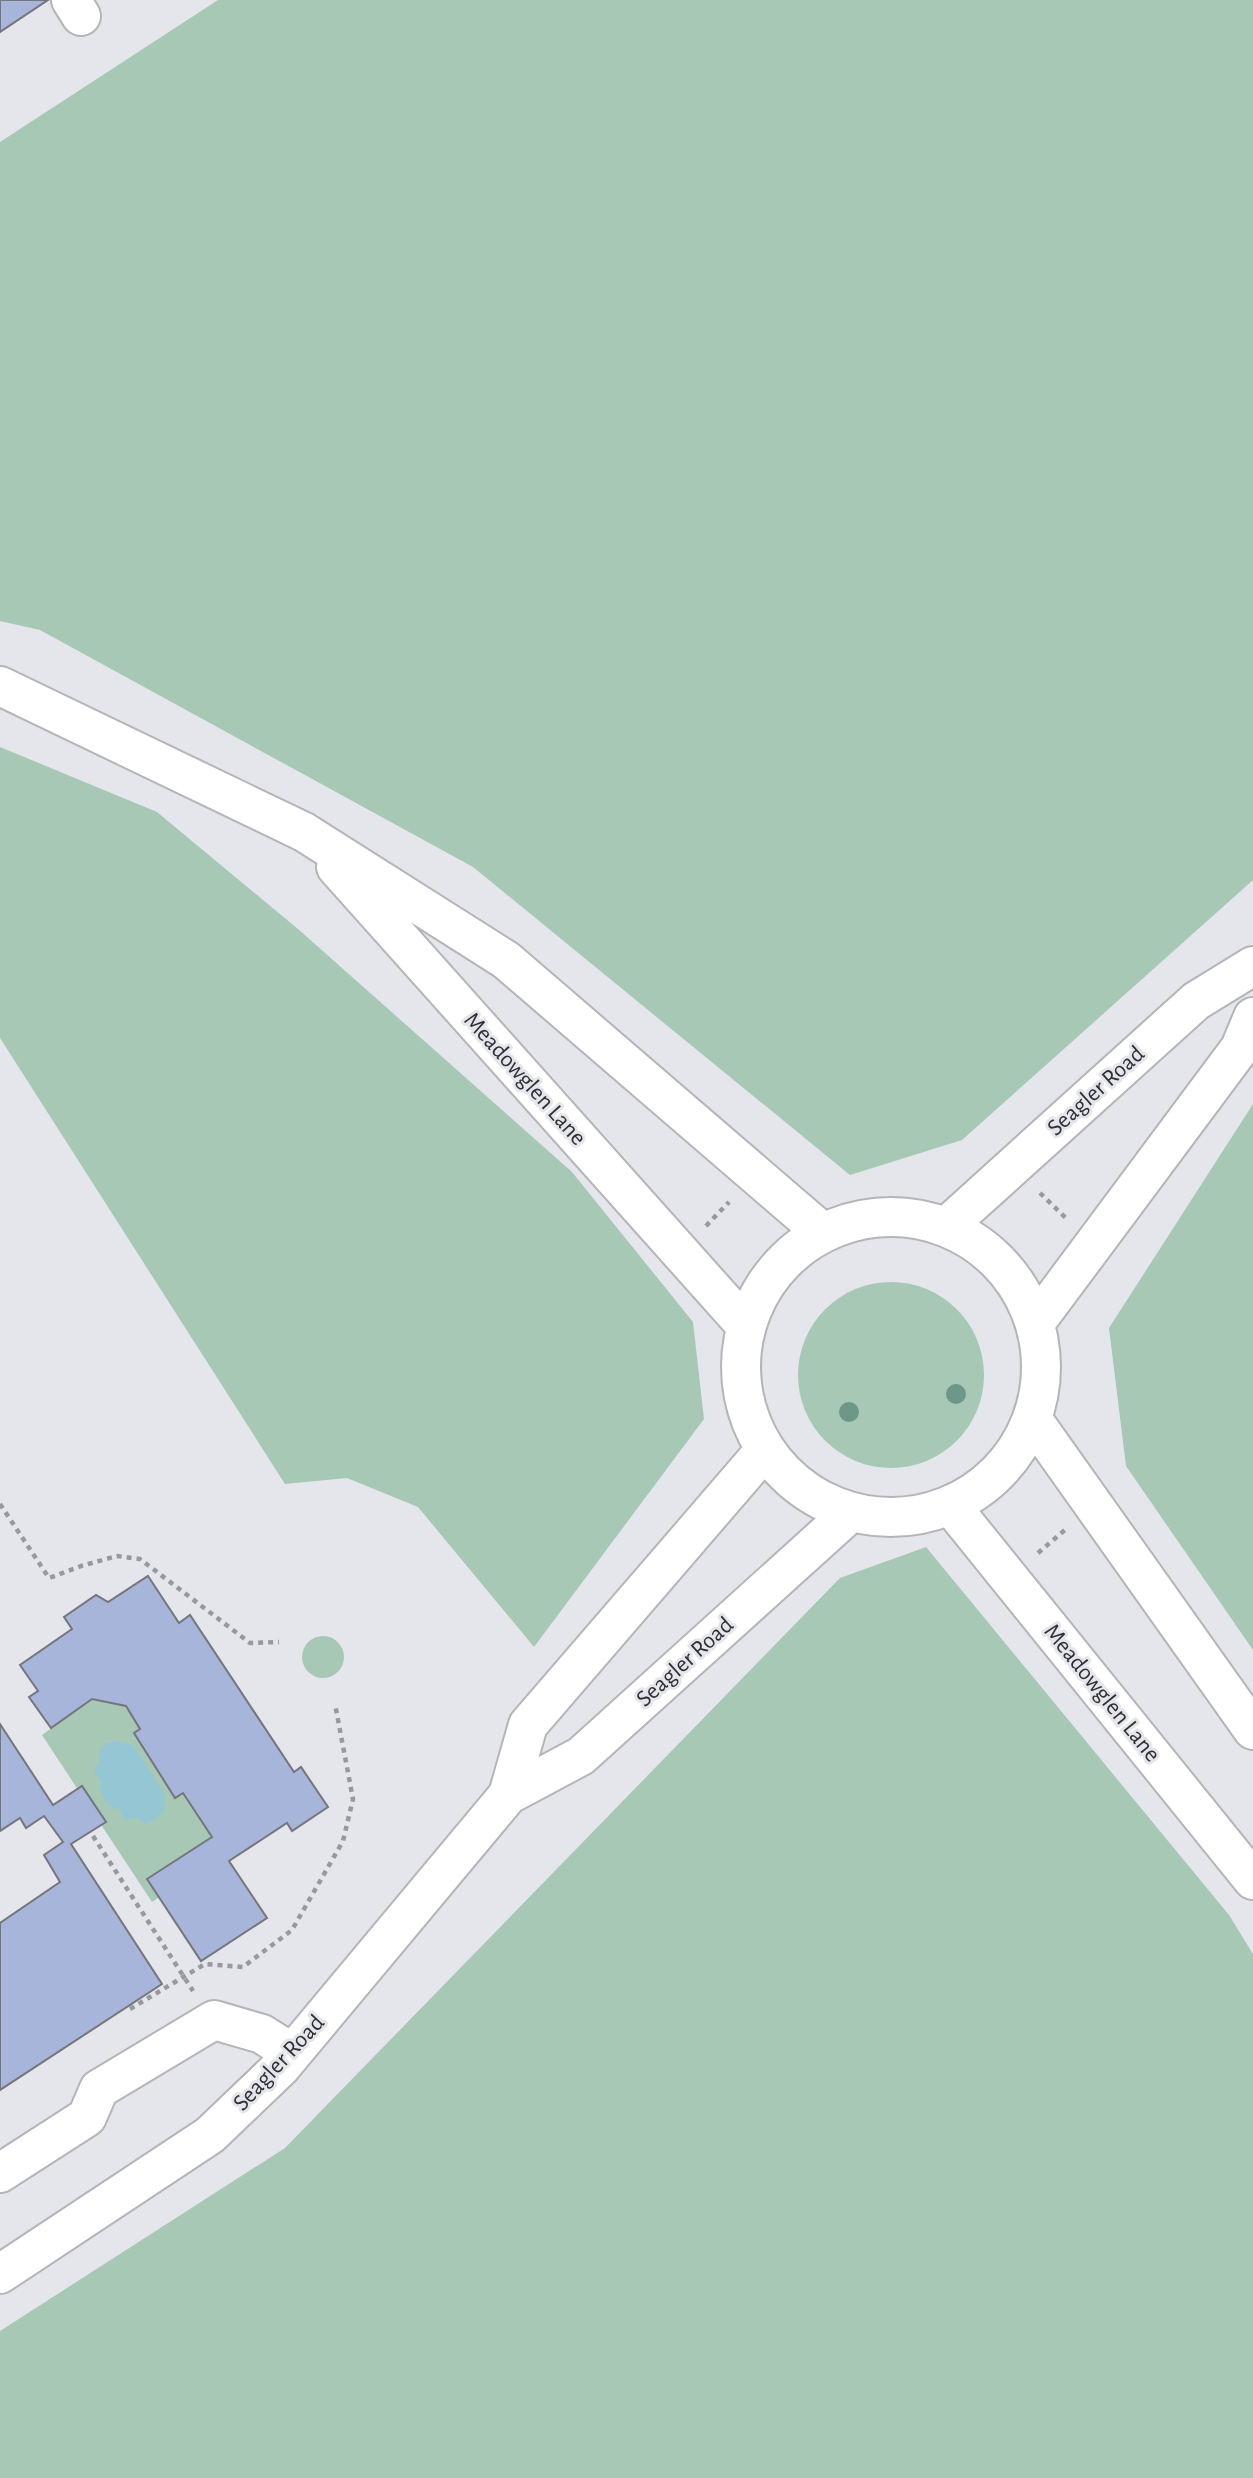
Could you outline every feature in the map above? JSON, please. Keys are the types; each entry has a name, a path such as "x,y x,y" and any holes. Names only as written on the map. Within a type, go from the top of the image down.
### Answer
{"street":[{"name":"Meadowglen Lane","path":"0,686 304,832 506,960 822,1232"},
{"name":"Meadowglen Lane","path":"304,832 746,1326"},
{"name":"Seagler Road","path":"947,1226 1196,1001 1253,966"},
{"path":"1036,1322 1240,1048 1253,1017"},
{"path":"905,1216 947,1226 986,1249 1016,1282 1036,1322 1043,1371 1033,1420 1014,1456 986,1486 951,1506 900,1518 849,1513 817,1499 788,1477 765,1450 747,1411 740,1368 746,1326 762,1288 788,1256 822,1232 863,1218 905,1216"},
{"path":"1033,1420 1253,1730"},
{"name":"Seagler Road","path":"508,1795 528,1725 765,1450"},
{"name":"Meadowglen Lane","path":"951,1506 1253,1880"},
{"name":"Seagler Road","path":"0,2274 210,2135 292,2053 508,1795 581,1756 849,1513"},
{"path":"0,2174 87,2118 100,2090 214,2020 262,2034 292,2053"}],"path":[{"path":"1040,1193 1070,1222"},
{"path":"701,1232 736,1194"},
{"path":"0,1504 49,1578 117,1556 140,1559 250,1643 279,1642"},
{"path":"1029,1561 1070,1526"},
{"path":"131,2009 205,1964 243,1966 292,1930 342,1841 353,1799 335,1704"},
{"path":"93,1836 211,2022"}],"green space":[{"path":"218,0 1253,0 1253,880 962,1140 850,1175 473,867 40,630 0,621 0,142"},
{"path":"0,747 157,812 298,929 572,1172 693,1322 704,1419 534,1647 418,1507 347,1478 285,1484 0,1038"},
{"path":"1253,1104 1253,1650 1126,1466 1109,1328"},
{"path":"891,1282 927,1289 957,1309 977,1339 984,1375 977,1411 957,1441 927,1461 891,1468 855,1461 825,1441 805,1411 798,1375 805,1339 825,1309 855,1289"},
{"path":"926,1547 1229,1915 1253,1954 1253,2478 0,2478 0,2331 285,2148 840,1578"},
{"path":"323,1636 338,1642 344,1657 338,1672 323,1678 308,1672 302,1657 308,1642"},
{"path":"92,1699 126,1706 140,1729 134,1733 175,1797 183,1793 212,1837 147,1878 159,1897 152,1902 42,1735"}],"water":[{"path":"117,1741 133,1745 165,1795 164,1812 146,1824 136,1818 125,1820 118,1808 114,1809 104,1800 99,1786 102,1783 94,1771 100,1762 99,1752 105,1743"}],"building":[{"path":"0,0 48,0 0,32"},
{"path":"148,1576 179,1623 190,1615 294,1772 301,1767 328,1807 292,1831 287,1823 229,1861 267,1918 201,1961 147,1879 212,1837 183,1793 175,1798 134,1733 140,1729 126,1706 92,1699 51,1728 29,1697 38,1691 20,1665 72,1629 64,1617 96,1595 108,1602"},
{"path":"0,1724 53,1805 82,1786 106,1822 71,1844 162,1984 0,2090 0,1923 60,1882 44,1855 63,1842 44,1816 26,1828 20,1818 0,1831"}]}
